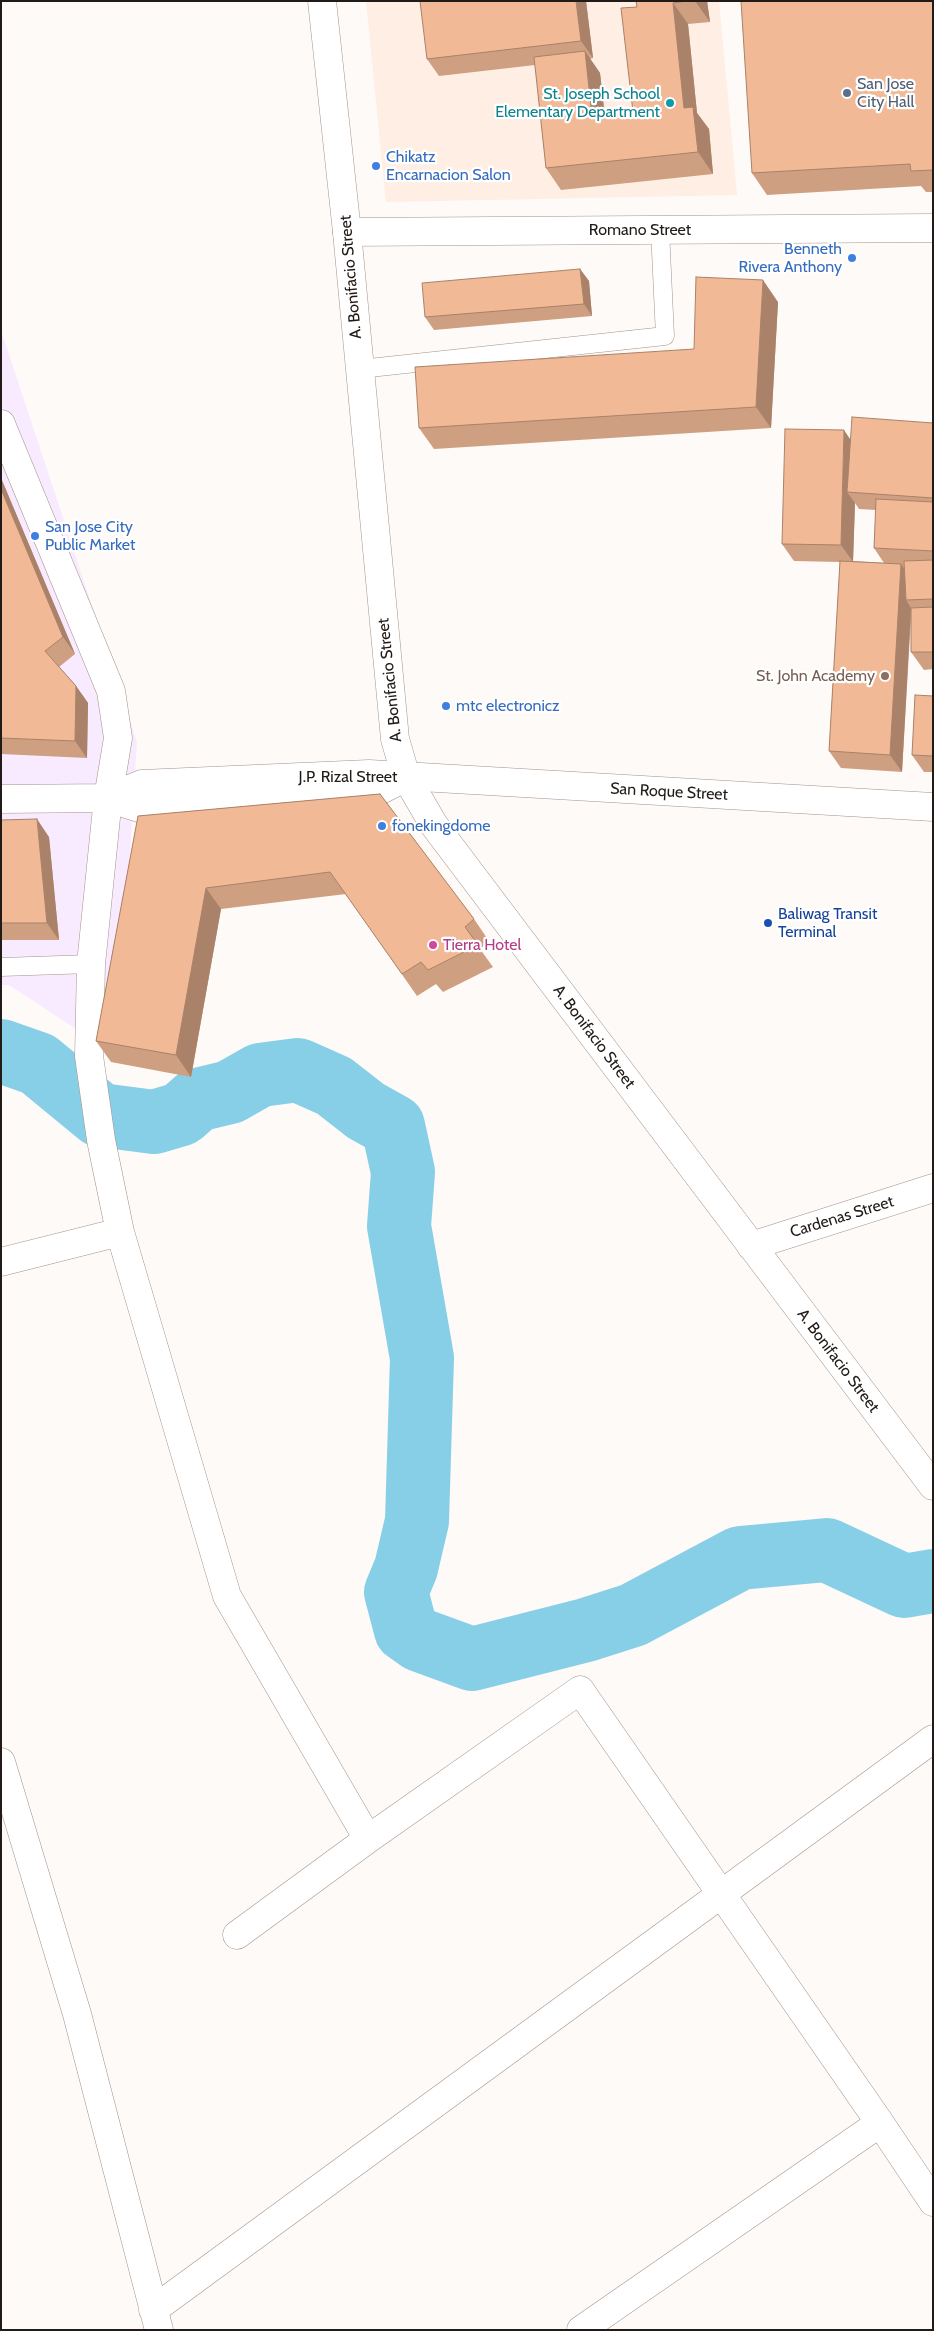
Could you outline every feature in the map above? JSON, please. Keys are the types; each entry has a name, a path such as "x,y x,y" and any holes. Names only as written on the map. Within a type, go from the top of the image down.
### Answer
{"main road":[{"name":"A. Bonifacio Street","path":"322,1 347,232 395,739 406,777 434,825 933,1486"},
{"name":"Romano Street","path":"347,232 933,228"},
{"path":"1,424 111,691 118,738 108,798 91,964 89,1056 101,1140 120,1232 228,1596 368,1839"},
{"name":"J.P. Rizal Street","path":"1,799 108,798 145,810 365,798 406,777"},
{"name":"San Roque Street","path":"406,777 933,807"},
{"name":"Cardenas Street","path":"750,1246 933,1188"},
{"path":"1,1262 120,1232"},
{"path":"237,1935 368,1839 580,1690 723,1894 933,2202"},
{"path":"1,1762 77,2014 156,2320 723,1894 933,1739"},
{"path":"580,2330 880,2123"}],"lane":[{"path":"360,369 665,336 660,230"},
{"path":"1,967 91,964"}],"shaded area":[{"path":"366,1 719,1 737,195 386,202"},
{"name":"San Jose City Public Market","path":"1,330 137,742 117,1056 9,985 1,985"}],"building":[{"path":"420,1 576,1 581,41 427,59"},
{"name":"St. Joseph School Elementary Department","path":"636,1 687,1 673,3 684,108 693,107 698,152 546,168 534,57 585,51 592,116 633,112 621,8 637,7"},
{"name":"San Jose City Hall","path":"741,1 933,1 933,170 911,171 910,164 752,173"},
{"path":"580,269 584,304 425,317 422,283"},
{"path":"696,277 763,280 756,407 419,428 415,367 694,349"},
{"path":"852,417 933,423 933,498 847,492"},
{"path":"785,429 844,430 841,545 782,544"},
{"path":"1,489 63,637 45,651 76,686 75,741 1,738"},
{"path":"876,499 933,502 933,551 874,548"},
{"path":"933,560 933,599 906,600 904,561"},
{"path":"840,561 901,564 890,755 829,751"},
{"path":"933,607 933,652 911,652 911,608"},
{"path":"915,695 933,696 933,756 912,755"},
{"name":"Tierra Hotel","path":"380,794 474,919 465,927 478,945 428,970 421,962 402,974 330,872 206,888 176,1055 96,1041 138,816"},
{"path":"37,819 47,923 1,923 1,820"}],"waterway":[{"path":"1,1051 38,1064 100,1115 154,1122 181,1114 197,1100 230,1092 260,1075 298,1070 334,1086 366,1111 393,1126 403,1172 399,1226 422,1358 417,1521 406,1568 396,1592 406,1630 420,1640 472,1659 586,1630 633,1615 740,1558 827,1550 904,1586 933,1581"}],"place":[{"name":"San Jose City Hall","path":"847,93"},
{"name":"St. Joseph School Elementary Department","path":"670,103"},
{"name":"Chikatz Encarnacion Salon","path":"376,166"},
{"name":"Benneth Rivera Anthony","path":"852,258"},
{"name":"San Jose City Public Market","path":"35,536"},
{"name":"St. John Academy","path":"885,676"},
{"name":"mtc electronicz","path":"446,706"},
{"name":"fonekingdome","path":"382,826"},
{"name":"Baliwag Transit Terminal","path":"768,923"},
{"name":"Tierra Hotel","path":"433,945"}]}
